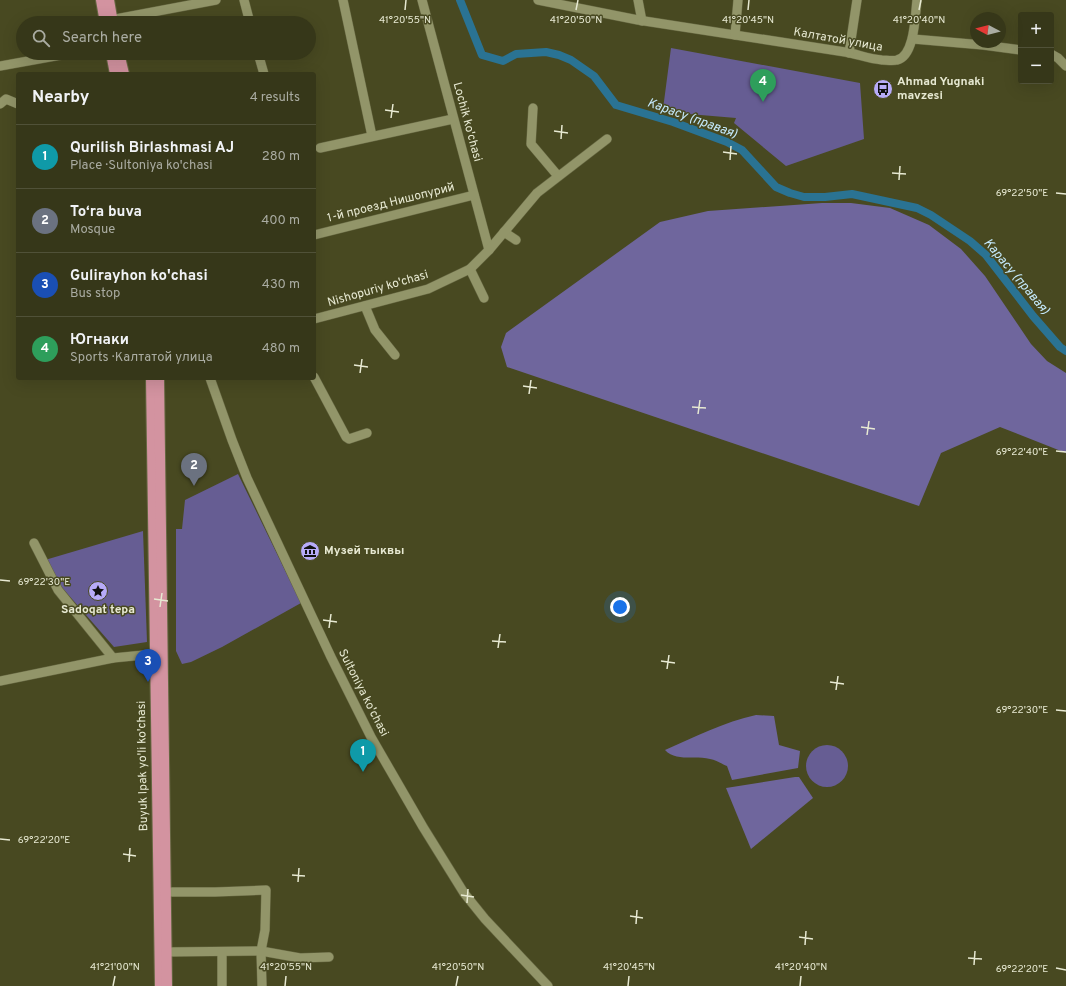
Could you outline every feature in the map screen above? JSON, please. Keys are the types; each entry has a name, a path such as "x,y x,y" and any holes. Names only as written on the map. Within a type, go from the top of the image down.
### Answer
{"main road":[{"path":"101,0 107,16"},
{"path":"109,0 109,16"},
{"path":"113,60 116,72"},
{"path":"121,60 124,72"},
{"name":"Buyuk Ipak yo'li ko'chasi","path":"151,380 167,986"},
{"name":"Buyuk Ipak yo'li ko'chasi","path":"159,380 158,654 160,986"}],"street":[{"path":"134,16 216,0"},
{"path":"244,0 248,16"},
{"path":"343,0 372,136"},
{"name":"Lochik ko'chasi","path":"422,0 489,250"},
{"name":"Калтатой улица","path":"538,0 642,20 849,53 881,60 898,60 905,55 913,39"},
{"path":"638,0 642,20"},
{"path":"735,35 738,0"},
{"path":"849,53 857,0"},
{"path":"917,0 913,39 1018,50"},
{"path":"1054,56 1066,66"},
{"path":"0,66 33,60"},
{"path":"260,60 263,72"},
{"path":"0,104 6,99 16,103"},
{"path":"533,108 531,144 558,176"},
{"path":"320,148 453,118"},
{"name":"Nishopuriy ko'chasi","path":"316,318 428,288 470,269 489,250 537,193 607,139"},
{"name":"1-й проезд Нишопурий","path":"316,234 474,195"},
{"path":"504,232 516,240"},
{"path":"470,269 484,298"},
{"path":"365,306 374,330 395,356"},
{"name":"Sultoniya ko'chasi","path":"211,380 247,478 331,657 371,737 423,827 464,893 485,919 548,986"},
{"path":"316,380 346,437 349,439 367,433"},
{"path":"34,544 58,590 113,658"},
{"path":"0,681 113,658 158,654"},
{"path":"165,892 266,890 265,930 261,951 262,986"},
{"path":"166,952 261,951 300,958 329,957"},
{"path":"222,952 222,986"}],"shaded area":[{"path":"671,48 860,83 864,139 786,166 734,123 736,118 677,113 663,109"},
{"path":"822,203 851,203 890,208 929,225 961,249 985,276 1031,344 1047,361 1066,373 1066,453 1000,427 941,453 919,506 507,367 501,347 506,333 660,222 708,211"},
{"path":"238,474 301,603 222,647 191,662 182,664 176,651 176,529 182,529 185,500"},
{"path":"143,531 147,642 114,647 58,583 45,560"},
{"path":"756,715 774,716 779,745 800,751 798,768 732,780 727,766 717,761 704,758 686,758 675,756 669,754 665,750 721,726"},
{"path":"823,745 831,745 842,751 848,762 848,770 842,781 831,787 823,787 812,781 806,770 806,762 812,751"},
{"path":"799,777 813,798 751,849 726,788"}],"waterway":[{"name":"Карасу (правая)","path":"460,0 482,55 503,61 516,54 546,52 571,60 594,76 616,105 673,122 727,142 742,150 776,187 790,193 804,197 825,197 852,194 917,208 931,215 970,241 986,255 1033,316 1060,347 1066,351"}],"place":[{"name":"Ahmad Yugnaki mavzesi","path":"883,89"},
{"name":"Югнаки","path":"763,102"},
{"name":"To‘ra buva","path":"194,486"},
{"name":"Музей тыквы","path":"310,551"},
{"name":"Sadoqat tepa","path":"98,591"},
{"name":"Gulirayhon ko'chasi","path":"148,682"},
{"name":"Qurilish Birlashmasi AJ","path":"363,772"}]}
